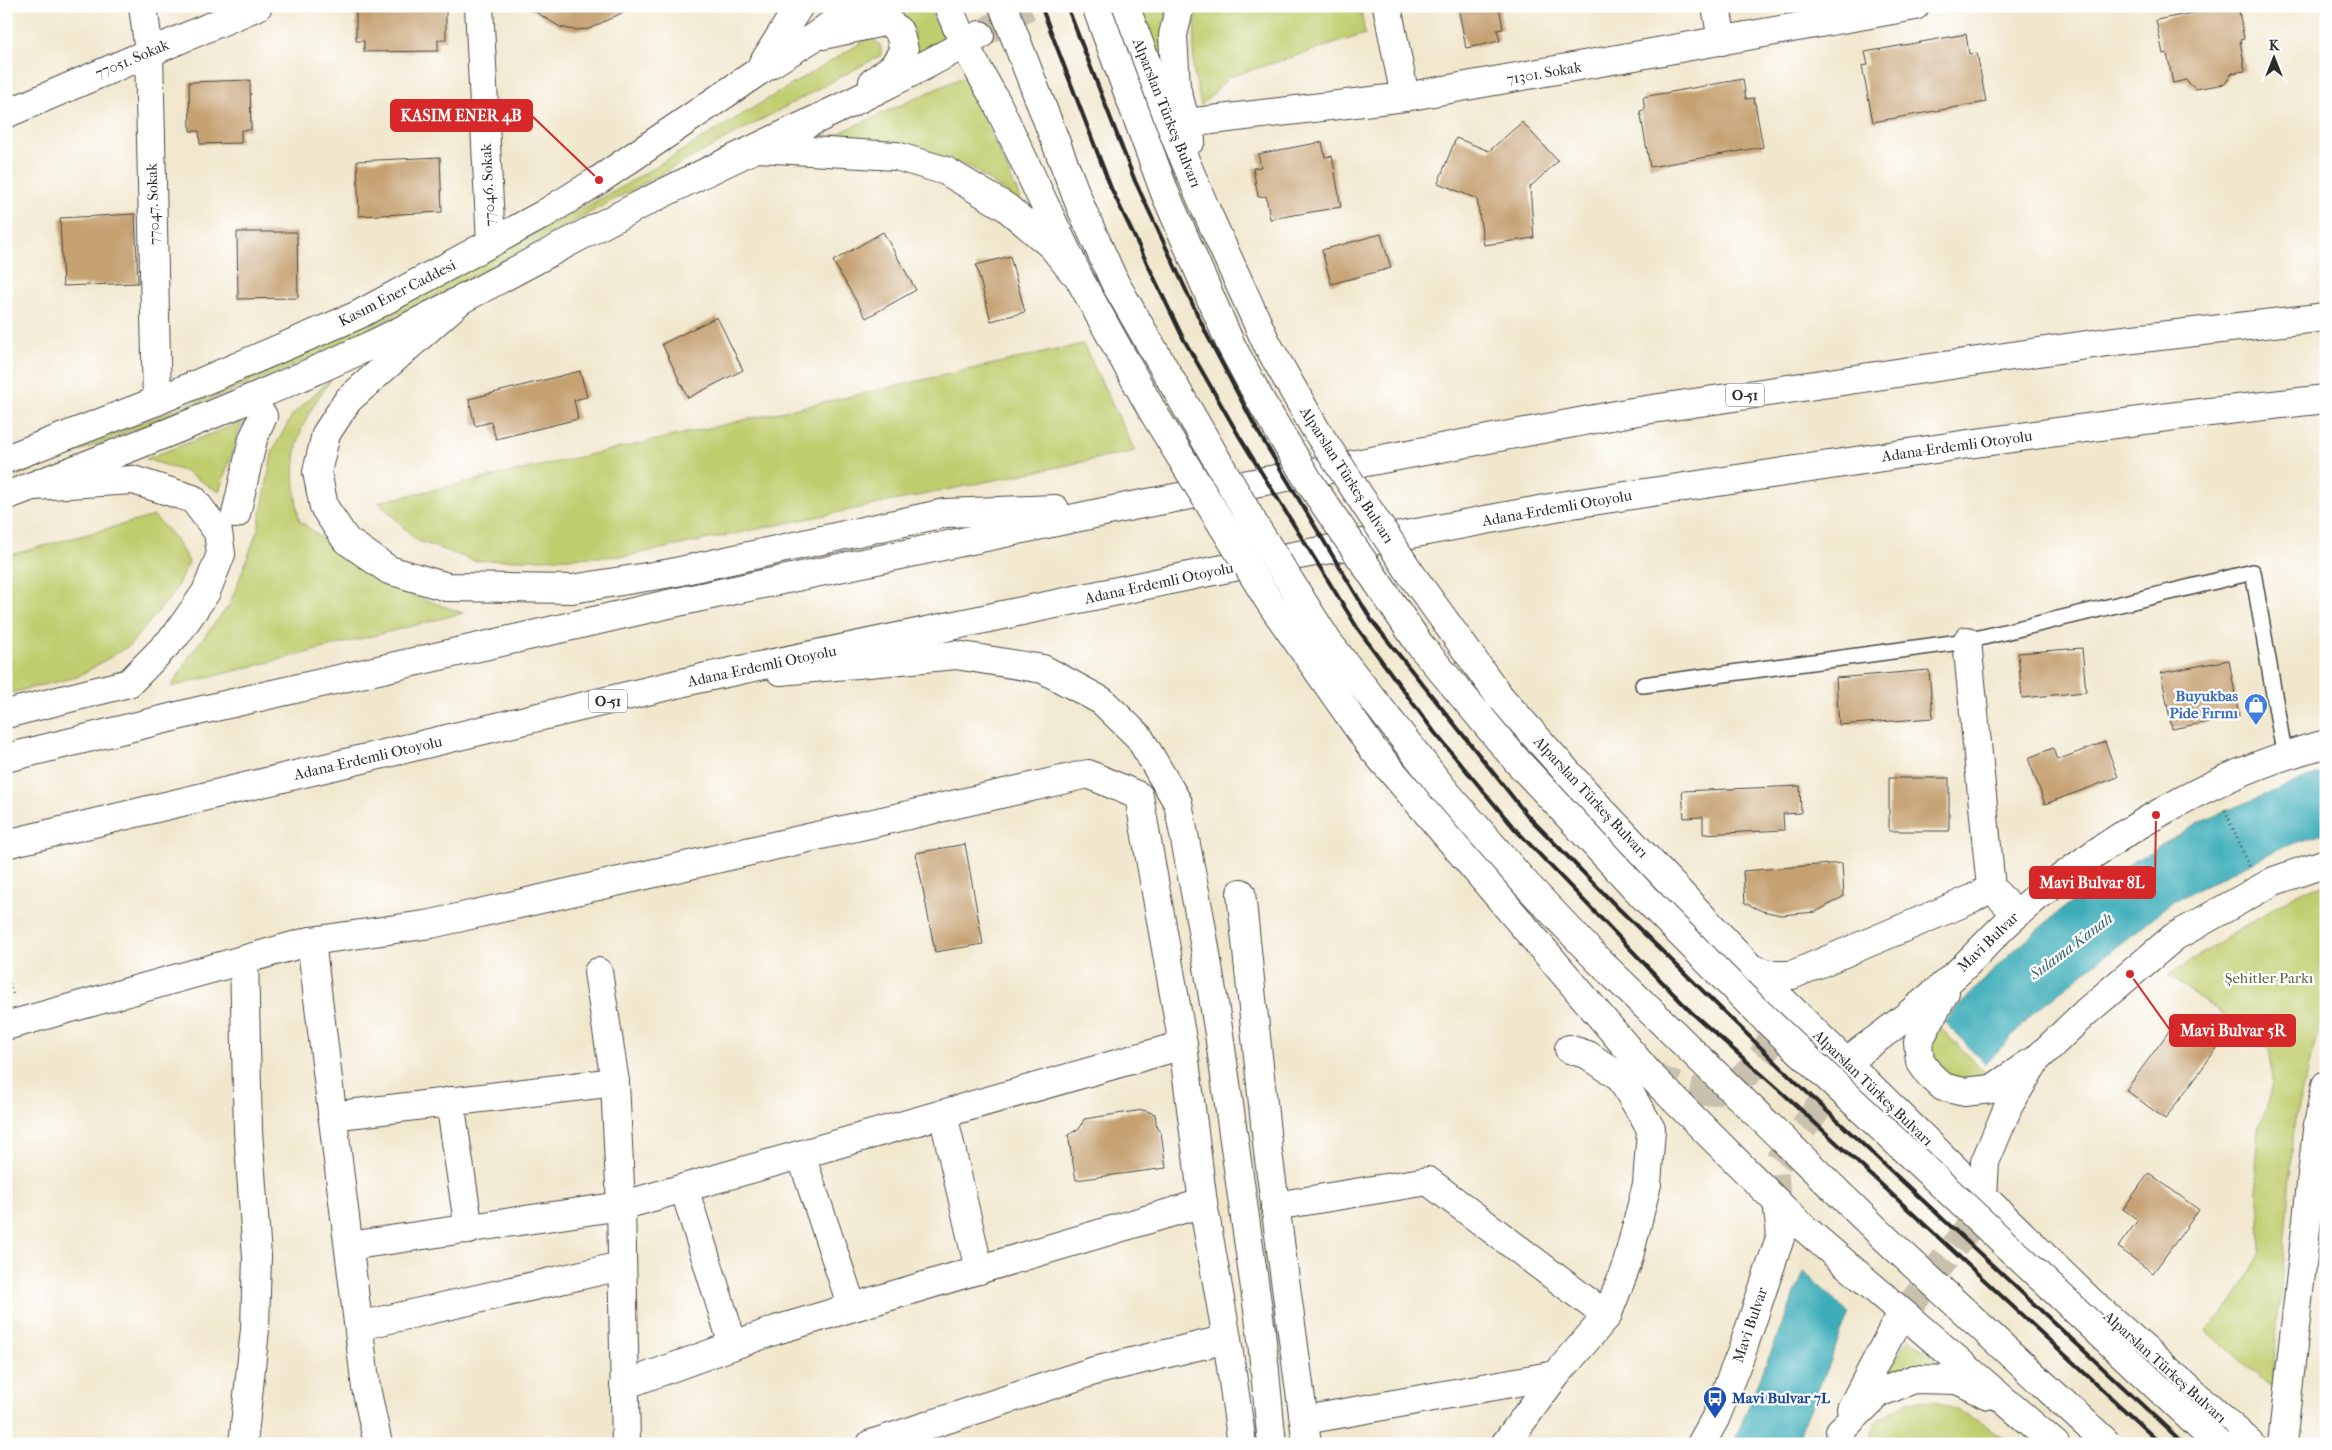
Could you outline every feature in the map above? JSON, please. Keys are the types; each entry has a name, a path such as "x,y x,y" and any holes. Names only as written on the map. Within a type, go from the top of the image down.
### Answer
{"main road":[{"name":"77047. Sokak","path":"142,6 149,52 157,401"},
{"name":"77051. Sokak","path":"6,114 258,6"},
{"name":"77046. Sokak","path":"479,6 491,243"},
{"path":"759,71 799,6"},
{"path":"814,37 856,6"},
{"path":"948,6 972,40 997,102 1080,280 1153,412 1269,601 1372,748 1651,1076 1777,1202 1904,1314 2014,1407 2054,1444"},
{"path":"1003,6 1078,201 1116,283 1255,526 1328,642 1445,791 1525,884 1599,961 1886,1239 2108,1444"},
{"name":"Alparslan Türkeş Bulvarı","path":"1096,6 1165,193 1231,344 1262,403 1310,483 1420,645 1517,761 1644,897 1757,1011 2218,1444"},
{"name":"Alparslan Türkeş Bulvarı","path":"1125,6 1179,124 1206,210 1266,342 1316,430 1411,574 1500,697 1594,802 1753,969 2089,1300 2251,1444"},
{"path":"1179,124 1173,35 1180,6"},
{"path":"1387,6 1405,97"},
{"path":"1716,6 1722,42"},
{"name":"71301. Sokak","path":"1179,124 1405,97 1722,42 1915,6"},
{"path":"814,37 887,21 899,31 904,50 893,67 829,113"},
{"name":"Kasım Ener Caddesi","path":"6,459 157,401 358,315 491,243 605,177 759,71 814,37"},
{"path":"6,496 267,391 367,347 636,207 922,68 972,40"},
{"path":"757,148 896,156 946,171 1006,207 1052,246 1080,280"},
{"path":"464,297 348,400 326,434 317,472 324,507 346,540 389,570 447,586 572,589 670,573 945,513 1132,506"},
{"name":"O-51","path":"6,758 189,713 673,602 1132,506 1632,412 2107,342 2326,317"},
{"name":"Adana-Erdemli Otoyolu","path":"6,844 702,678 1213,571 1566,505 1968,444 2183,415 2326,399"},
{"path":"236,514 253,439 263,416"},
{"path":"6,714 129,684 177,634 187,620 206,592 221,554 218,532 193,499 133,480 34,486"},
{"path":"1967,641 1990,888 2017,914"},
{"path":"702,678 956,655 1043,669 1102,701 1140,737 1178,802 1200,918 1219,1034 1261,1331 1272,1444"},
{"name":"Mavi Bulvar","path":"1850,1065 1860,1051 1954,975 2017,914 2089,858 2156,815 2243,771 2326,744"},
{"path":"6,1026 311,941 431,924 1088,774 1139,796 1183,1044 1203,1203 1227,1338 1242,1444"},
{"path":"1954,975 1918,1039 1920,1061 1929,1074 1943,1086 1964,1092 1992,1089 2036,1060 2086,1012 2174,937 2274,881 2326,863"},
{"path":"1753,969 1773,975 1792,975 1972,899 1990,888"},
{"path":"1241,894 1268,1152 1306,1432 1556,1375"},
{"path":"311,941 366,1388 378,1444"},
{"path":"244,959 248,1131 257,1256 255,1329 244,1444"},
{"path":"598,972 615,1082 626,1444"},
{"path":"349,1246 469,1230 620,1206 1183,1044"},
{"path":"1505,1444 1556,1375 1607,1316 1627,1264 1647,1184 1651,1128 1620,1077 1588,1055 1570,1049"},
{"path":"1982,1195 1985,1162 2008,1105 2036,1060"},
{"path":"332,1116 615,1082"},
{"path":"2282,1444 2322,1133 2326,1085"},
{"path":"450,1101 469,1230"},
{"path":"943,1114 979,1270"},
{"path":"801,1154 852,1307"},
{"path":"1275,1206 1428,1181 1607,1316"},
{"path":"684,1188 733,1345"},
{"name":"Mavi Bulvar","path":"1702,1444 1715,1419 1742,1351 1781,1236 1777,1202"},
{"path":"624,1385 733,1345 852,1307 1203,1203"},
{"path":"359,1326 620,1266"},
{"path":"1837,1437 1893,1329 1904,1314"},
{"path":"871,1444 1094,1371 1227,1338"},
{"path":"1837,1437 1879,1393 1914,1379 1957,1380 2014,1407"}],"lane":[{"path":"1643,685 1967,641 2252,572 2282,741 2287,756"}],"path":[{"path":"2224,808 2252,875"}],"green space":[{"path":"888,6 928,6 948,46 906,64 914,42 913,28 903,19 882,10"},
{"path":"1133,6 1169,6 1167,86"},
{"path":"1199,6 1360,6 1365,34 1229,77 1201,106 1193,68 1195,21"},
{"path":"871,37 881,46 881,55 440,294 285,370 6,480 6,474 213,395 282,365 615,191"},
{"path":"965,76 1023,205 972,168 903,144 819,142"},
{"path":"1083,344 1135,451 627,556 475,561 416,540 379,502"},
{"path":"333,377 309,413 297,444 294,478 299,520 336,550 398,590 463,613 171,687 193,651 230,604 258,529 273,450 293,414"},
{"path":"242,422 219,492 186,472 146,459"},
{"path":"154,516 175,538 189,562 173,594 129,646 77,677 6,694 6,556"},
{"name":"Şehitler Parkı","path":"2326,884 2326,1002 2295,1117 2272,1388 2206,1330 2223,1313 2246,1281 2261,1251 2260,1210 2255,1166 2258,1127 2266,1110 2272,1084 2270,1049 2168,975 2297,893"},
{"path":"1938,1026 1989,1076 1966,1080 1959,1079 1946,1072 1933,1055 1932,1038"},
{"path":"1909,1338 1954,1374 1884,1377"},
{"path":"1934,1400 1978,1420 2012,1444 1866,1444 1877,1421 1908,1402"}],"water":[{"name":"Sulama Kanalı","path":"2326,770 2326,833 2281,848 2174,901 2034,1012 1986,1064 1944,1022 2007,956 2061,910 2131,863 2208,818"},
{"path":"1804,1272 1849,1313 1796,1444 1733,1444"}],"building":[{"path":"356,6 446,6 446,40 438,40 438,51 364,52 364,41 356,41"},
{"path":"526,6 636,6 589,29 574,30 560,27"},
{"path":"1458,6 1499,6 1503,29 1497,30 1500,41 1466,48"},
{"path":"2229,6 2238,6 2244,39 2240,40 2245,71 2232,73 2225,84 2195,89 2186,80 2173,83 2167,53 2163,54 2156,20"},
{"path":"1966,34 1969,54 1977,53 1986,102 1873,122 1862,66 1868,65 1865,52"},
{"path":"1743,79 1746,99 1754,98 1763,147 1650,167 1640,111 1645,110 1643,97"},
{"path":"250,80 251,130 241,130 241,143 200,144 199,131 190,131 189,82"},
{"path":"1522,122 1558,161 1530,187 1534,238 1484,245 1477,199 1438,183 1456,138 1489,151"},
{"path":"1322,142 1325,157 1332,156 1341,207 1270,219 1266,196 1258,197 1253,168 1261,167 1258,154"},
{"path":"440,157 442,212 359,216 357,161"},
{"path":"135,214 138,283 63,286 60,218"},
{"path":"237,232 297,232 298,298 238,299"},
{"path":"883,232 916,290 866,318 833,261"},
{"path":"1381,234 1391,268 1331,284 1322,250"},
{"path":"1010,256 1025,312 991,321 976,265"},
{"path":"717,317 743,370 688,398 662,344"},
{"path":"580,371 587,397 574,400 578,419 496,439 491,422 475,426 469,399"},
{"path":"2082,648 2086,692 2022,698 2018,653"},
{"path":"2229,660 2239,716 2172,729 2161,673"},
{"path":"1929,670 1933,718 1839,725 1836,678"},
{"path":"2105,742 2118,777 2045,804 2028,758 2053,748 2057,760"},
{"path":"1889,778 1949,778 1949,831 1889,831"},
{"path":"1800,786 1801,813 1783,814 1784,830 1703,834 1703,817 1684,818 1682,791"},
{"path":"965,844 983,944 935,952 916,853"},
{"path":"1842,863 1844,896 1816,912 1781,915 1762,911 1745,903 1743,871"},
{"path":"2178,1019 2217,1048 2165,1119 2126,1090"},
{"path":"1143,1110 1155,1114 1157,1129 1161,1132 1166,1168 1076,1180 1068,1135 1080,1128 1084,1119"},
{"path":"2149,1173 2199,1210 2153,1273 2118,1247 2138,1220 2123,1209"}],"tunnel":[{"path":"980,35 1028,6"},
{"path":"1651,1076 1698,1092 1714,1091 1736,1082 1754,1066 1768,1046 1775,1024 1772,1005"},
{"path":"1777,1202 1774,1167 1849,1067"},
{"path":"1904,1314 1981,1211 1982,1196"}],"railway":[{"path":"1041,6 1111,188 1183,338 1239,436 1358,629 1435,733 1514,828 1691,1012 1786,1096 2161,1444"},
{"path":"1067,6 1135,181 1206,333 1257,430 1372,621 1527,815 1616,906 1796,1082 2184,1444"}],"place":[{"name":"KASIM ENER 4B","path":"599,180"},
{"name":"Buyukbas Pide Fırını","path":"2256,726"},
{"name":"Mavi Bulvar 8L","path":"2156,815"},
{"name":"Mavi Bulvar 5R","path":"2130,974"},
{"name":"Mavi Bulvar 7L","path":"1715,1419"}]}
